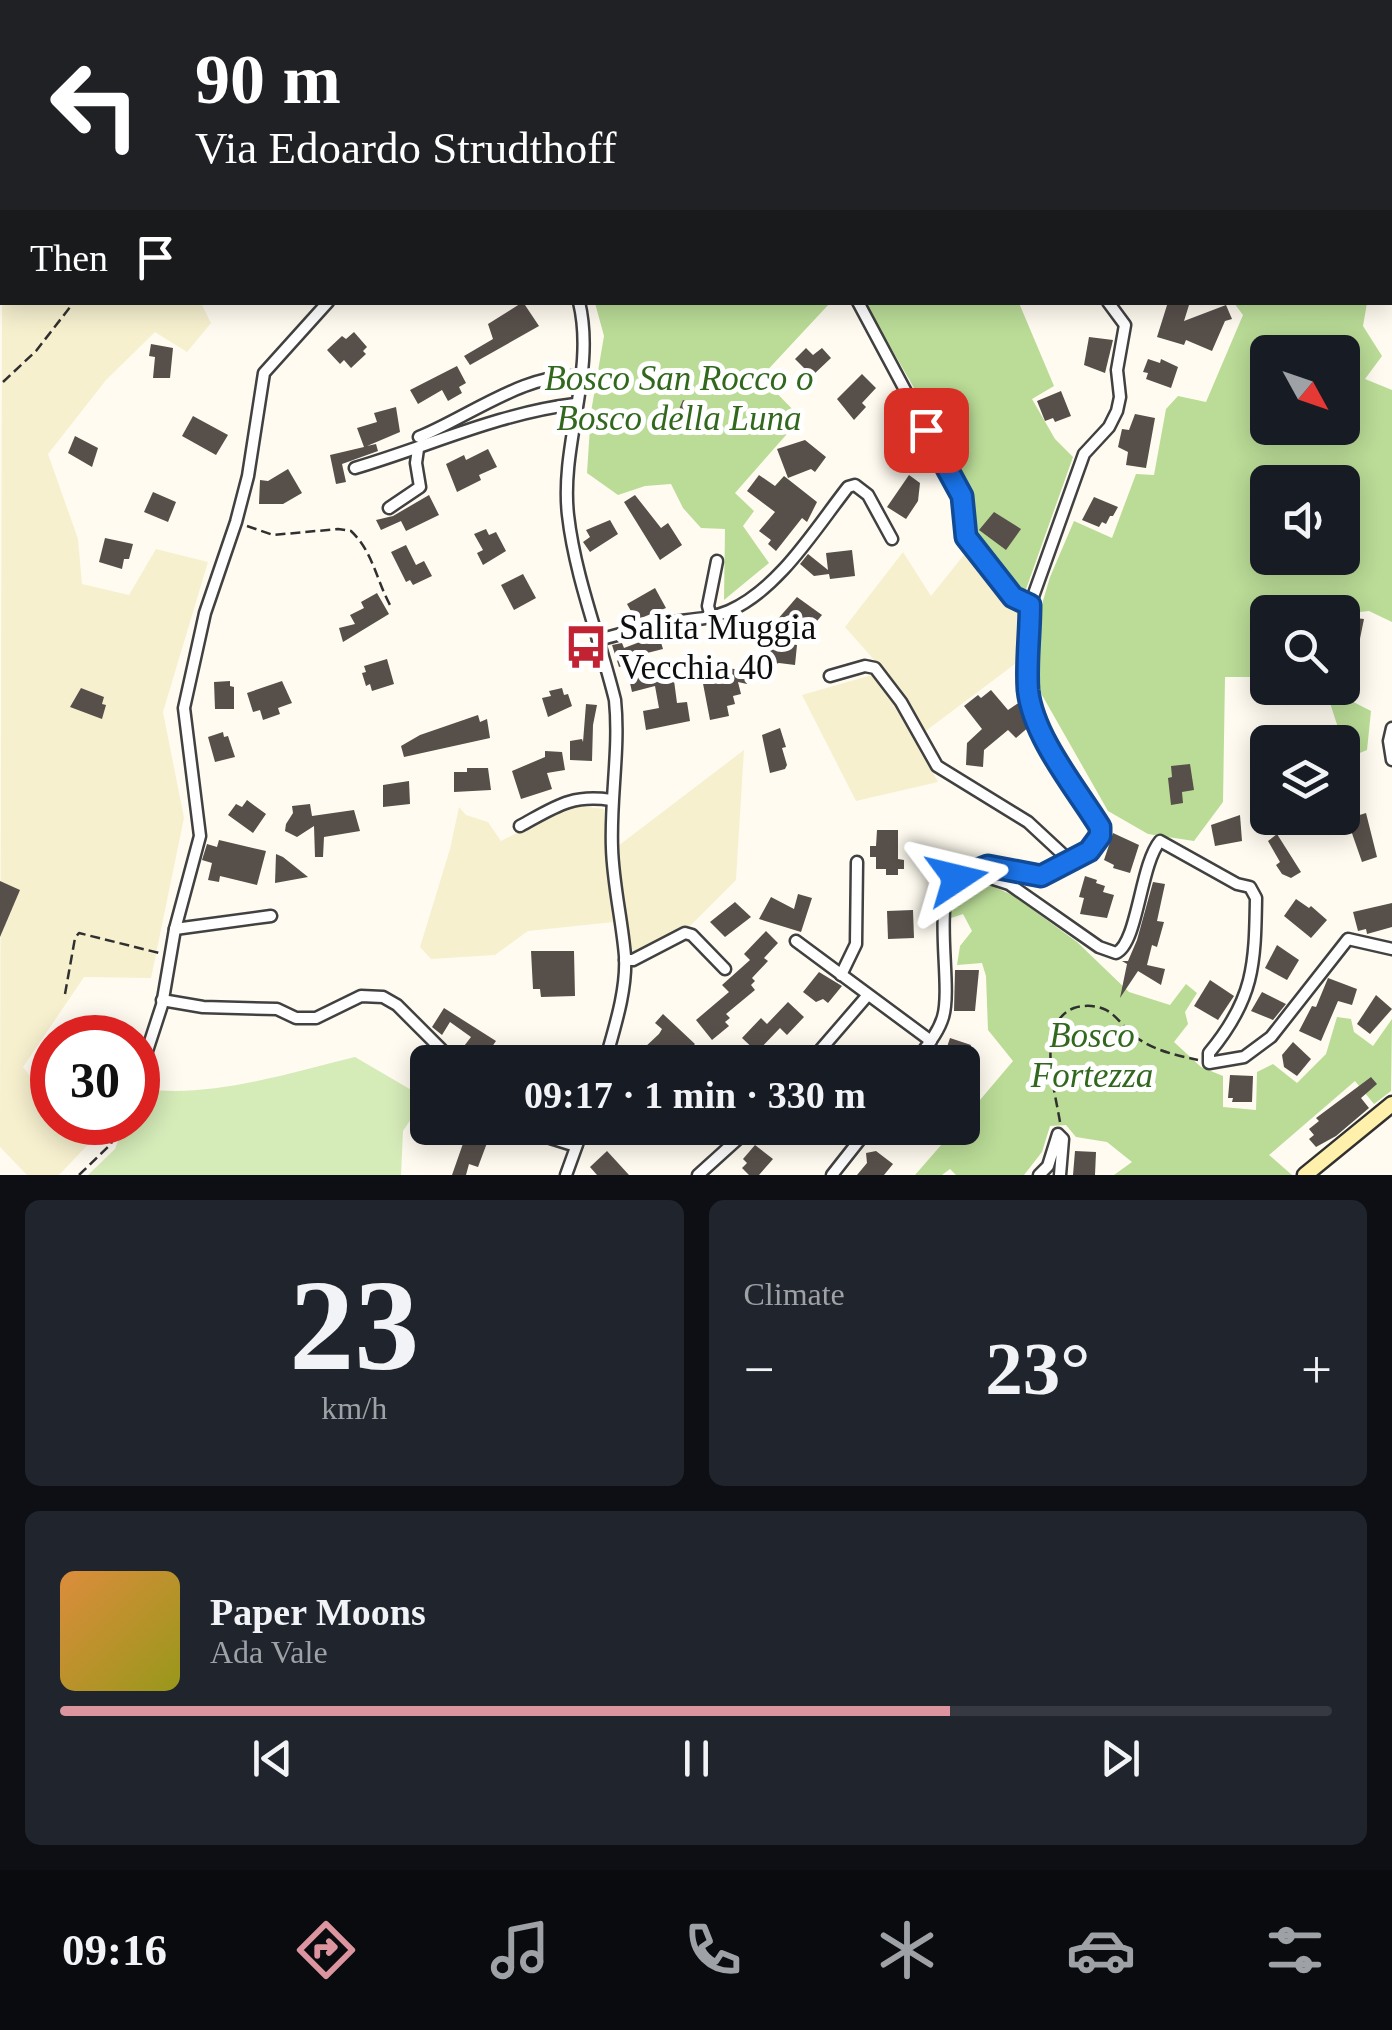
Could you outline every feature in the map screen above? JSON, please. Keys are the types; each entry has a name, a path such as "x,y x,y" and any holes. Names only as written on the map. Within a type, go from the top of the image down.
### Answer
{"main road":[{"path":"1304,1175 1392,1104"}],"street":[{"path":"158,1015 200,824 184,708 205,613 248,476 264,373 325,305"},
{"path":"580,305 584,327 567,477 568,515 614,700 618,731 611,800 612,851 626,960 609,1045"},
{"path":"860,305 958,489 966,537 1013,597 1030,605"},
{"path":"927,1045 943,1016 946,997 945,892 957,878 988,866 1041,876 1097,843 1100,827 1052,751 1031,703 1028,678 1030,605 1084,454 1109,427 1120,397 1118,370 1125,325 1110,305"},
{"path":"419,443 492,401 552,377 580,377"},
{"path":"355,468 419,443 575,404"},
{"path":"389,508 420,487 416,463 419,443"},
{"path":"598,640 661,623 711,617 744,602 767,584 848,487 855,484 868,496 892,538"},
{"path":"711,617 708,606 718,561"},
{"path":"830,676 865,666 874,668 901,702 936,766 1028,822 1070,862"},
{"path":"1392,728 1392,760"},
{"path":"520,826 568,800 588,796 611,800"},
{"path":"972,872 1009,884 1100,947 1116,953 1124,949 1128,940 1140,888 1160,842 1237,884 1250,887 1256,898 1252,981 1209,1053 1209,1064 1244,1057 1271,1038 1348,938 1392,949"},
{"path":"842,975 856,944 857,862"},
{"path":"176,929 271,916"},
{"path":"626,960 634,960 686,932 725,969"},
{"path":"796,941 930,1041"},
{"path":"162,1000 203,1007 277,1009 296,1018 316,1018 361,996 383,997 397,1005 437,1045"},
{"path":"825,1045 867,996"},
{"path":"1040,1175 1048,1166 1058,1134 1063,1139 1060,1175"},
{"path":"566,1175 576,1146 573,1145"},
{"path":"698,1175 731,1145"},
{"path":"832,1175 856,1145"}],"path":[{"path":"3,382 36,350 72,305"},
{"path":"236,522 272,535 338,529 351,532 372,557 390,605"},
{"path":"65,994 75,938 80,933 170,956"},
{"path":"1063,1139 1054,1088 1051,1030 1059,1016 1076,1007 1106,1009 1150,1047 1209,1064"},
{"path":"79,1175 110,1145"}],"shaded area":[{"path":"2,305 202,305 211,323 187,352 155,332 106,380 48,454 78,539 82,584 129,595 156,549 208,562 163,712 184,818 151,978 84,977 58,1015 30,1015 30,1057 23,1067 30,1076 30,1145 88,1145 59,1175 27,1175 0,1147"},
{"path":"967,551 1007,600 1023,612 1023,658 923,733 898,687 845,627 903,552 931,596"},
{"path":"872,675 904,719 938,782 856,801 802,695"},
{"path":"744,750 736,880 691,925 633,954 618,846"},
{"path":"571,805 604,809 614,922 528,931 495,955 431,959 420,947 459,807 466,815 488,822 501,841"}],"green space":[{"name":"Bosco San Rocco o Bosco della Luna","path":"596,305 828,305 761,377 801,418 735,493 754,511 743,526 769,563 724,600 725,529 701,528 683,508 671,484 645,486 618,495 587,473 591,412 604,336"},
{"name":"Bosco San Rocco o Bosco della Luna","path":"866,305 1020,305 1054,386 1032,399 1055,439 1073,457 1025,592 974,533 973,490"},
{"path":"1236,305 1367,305 1363,326 1382,356 1365,379 1392,390 1392,622 1369,611 1360,612 1360,595 1250,595 1250,677 1225,677 1223,802 1194,841 1148,834 1108,811 1038,688 1037,621 1050,577 1074,521 1112,538 1136,474 1154,475 1166,409 1178,396 1206,402 1243,315"},
{"path":"1331,705 1359,705 1371,711 1367,750 1360,753 1360,725 1337,725"},
{"name":"Bosco Fortezza","path":"965,880 986,883 1014,896 1077,942 1129,992 1170,1005 1186,984 1197,993 1185,1012 1188,1024 1174,1042 1201,1067 1223,1076 1223,1107 1256,1110 1257,1072 1273,1064 1297,1083 1326,1054 1337,1017 1351,1019 1354,1032 1373,1046 1392,1019 1391,1091 1374,1104 1355,1081 1269,1155 1292,1175 1114,1175 1132,1162 1107,1142 1076,1137 1066,1125 1050,1126 1042,1152 1024,1175 956,1175 950,1169 942,1175 915,1175 941,1145 980,1145 980,1100 1013,1061 988,1030 982,963 957,965 960,946 972,931 963,914 948,919 951,895"},
{"path":"355,1057 410,1089 410,1120 403,1131 401,1175 88,1175 117,1145 160,1145 160,1090 197,1090 277,1077"}],"building":[{"path":"518,305 525,305 539,326 470,365 464,356 493,339 488,324"},
{"path":"1167,305 1189,305 1184,321 1226,305 1232,319 1225,321 1212,351 1186,340 1184,345 1157,337"},
{"path":"354,332 367,347 363,351 366,354 351,368 344,360 340,364 327,350 342,336 346,339"},
{"path":"1089,337 1113,340 1105,373 1084,365"},
{"path":"151,344 173,348 170,378 153,378 155,357 149,356"},
{"path":"806,348 813,355 822,348 831,358 812,376 795,359"},
{"path":"1148,359 1160,363 1161,359 1178,367 1171,388 1146,379 1148,373 1143,372"},
{"path":"457,366 466,383 459,387 462,393 448,401 442,390 418,404 410,390"},
{"path":"862,374 876,388 862,403 866,407 854,420 837,399"},
{"path":"1061,391 1071,416 1045,421 1037,401"},
{"path":"683,400 701,408 691,432 673,424"},
{"path":"396,407 400,432 367,446 376,444 378,451 342,464 346,482 336,484 330,455 364,447 357,428 377,422 374,413"},
{"path":"1135,414 1155,418 1146,468 1126,465 1128,452 1118,447 1122,429 1129,430"},
{"path":"193,416 228,435 216,455 182,436"},
{"path":"75,436 98,448 92,467 68,453"},
{"path":"805,440 826,457 815,472 811,469 788,478 777,449"},
{"path":"488,449 497,467 457,492 446,464"},
{"path":"288,469 302,493 283,504 259,504 260,480 268,481"},
{"path":"759,475 775,486 784,476 817,502 807,522 802,518 776,551 768,544 771,540 759,531 775,512 747,491"},
{"path":"909,475 920,483 918,501 906,519 887,507"},
{"path":"153,492 176,502 168,522 144,512"},
{"path":"429,495 439,515 406,531 401,521 381,530 376,520 393,516"},
{"path":"635,495 661,528 668,523 682,545 660,560 624,502"},
{"path":"1094,497 1118,507 1106,524 1102,522 1099,527 1082,520"},
{"path":"994,512 1021,529 1006,550 979,530"},
{"path":"610,520 618,534 590,552 583,542 590,537 586,530"},
{"path":"486,529 489,535 496,532 506,551 483,565 477,553 483,550 474,534"},
{"path":"105,538 133,544 122,569 99,562"},
{"path":"406,545 416,565 424,561 432,576 413,585 410,580 406,582 391,552"},
{"path":"852,550 855,576 814,576 800,564 808,554 828,570 826,553"},
{"path":"523,574 536,598 514,610 501,585"},
{"path":"655,588 666,608 636,620 627,604"},
{"path":"377,593 389,614 343,642 339,628 355,624 350,615 364,608 361,602"},
{"path":"797,597 822,615 802,639 777,620"},
{"path":"658,633 663,649 639,655 645,678 673,673 677,703 687,702 690,721 646,730 643,711 659,708 655,686 632,692 626,665 619,667 612,645 622,643 624,648"},
{"path":"776,642 797,645 795,665 769,666 763,647"},
{"path":"387,659 394,684 372,691 370,684 366,686 364,666"},
{"path":"719,664 742,670 747,684 738,682 741,694 733,696 735,704 727,706 729,716 710,720 700,668"},
{"path":"230,681 234,687 234,709 215,709 214,682"},
{"path":"282,681 292,703 278,708 280,714 263,720 260,710 253,712 247,693"},
{"path":"81,688 104,697 102,719 70,707"},
{"path":"562,688 572,706 548,717 542,698 551,696 549,691"},
{"path":"991,690 1008,710 1020,702 1031,725 1016,738 1008,730 984,750 983,767 966,765 967,743 982,729 964,706"},
{"path":"586,704 597,705 592,761 570,760 570,741 583,742"},
{"path":"478,715 480,722 487,719 490,738 404,757 401,746 420,735"},
{"path":"780,728 787,765 770,773 762,735"},
{"path":"223,732 235,757 215,762 208,737"},
{"path":"545,751 562,752 565,770 547,773 552,789 521,799 512,771 545,757"},
{"path":"1190,764 1194,790 1182,792 1183,803 1171,805 1171,766"},
{"path":"467,768 488,768 491,790 454,792 454,772 467,772"},
{"path":"409,781 410,804 383,807 383,785"},
{"path":"247,800 266,814 253,833 228,815 236,804 242,807"},
{"path":"310,804 312,816 354,810 360,831 324,837 323,857 315,857 314,826 297,837 285,831 292,806"},
{"path":"1366,813 1377,857 1362,862 1353,835 1360,835 1360,815"},
{"path":"1240,815 1242,841 1215,846 1211,825"},
{"path":"877,830 898,830 898,859 904,860 904,869 898,869 898,875 886,875 886,869 876,869 876,857 870,857 870,846 876,846"},
{"path":"1113,833 1139,845 1130,873 1113,868 1104,860"},
{"path":"1278,835 1301,872 1291,878 1282,874 1268,841"},
{"path":"219,840 266,851 257,885 220,876 219,882 208,880 212,863 202,860 207,844 217,847"},
{"path":"276,854 283,857 308,877 275,883"},
{"path":"1085,876 1105,886 1103,892 1114,895 1107,918 1080,914 1084,898 1079,897"},
{"path":"0,881 20,890 0,937"},
{"path":"1153,882 1165,884 1157,921 1164,922 1147,965 1165,969 1161,985 1138,971 1120,998 1127,964 1122,961 1128,961 1137,940"},
{"path":"798,894 812,898 801,932 759,919 771,897 794,909"},
{"path":"1296,899 1327,920 1311,938 1284,916"},
{"path":"735,902 751,917 725,937 710,922"},
{"path":"1392,903 1392,927 1367,934 1366,929 1358,931 1353,912"},
{"path":"913,910 914,938 888,939 887,911"},
{"path":"766,931 778,943 752,978 755,990 726,1014 729,1026 712,1040 696,1020 729,992 722,985 750,960 744,954"},
{"path":"1277,945 1299,960 1287,980 1265,968"},
{"path":"531,951 574,951 575,996 541,997 540,989 533,989"},
{"path":"955,970 979,970 975,1011 954,1011"},
{"path":"819,972 842,986 828,1003 823,999 816,1002 803,992"},
{"path":"1328,978 1357,989 1352,1005 1338,1001 1321,1041 1299,1031 1312,1006 1316,1007"},
{"path":"1210,980 1234,996 1218,1020 1194,1006"},
{"path":"1262,992 1286,1004 1273,1020 1251,1011"},
{"path":"1376,995 1392,1009 1370,1034 1357,1024"},
{"path":"788,1002 804,1017 787,1035 780,1028 764,1045 750,1045 742,1038 761,1018 767,1024"},
{"path":"444,1008 496,1041 493,1045 465,1045 471,1037 450,1022 442,1035 432,1027"},
{"path":"663,1014 695,1044 647,1045 662,1029 655,1023"},
{"path":"950,1038 971,1045 948,1045"},
{"path":"1293,1042 1311,1059 1297,1076 1284,1067 1282,1055"},
{"path":"1230,1075 1253,1076 1252,1102 1232,1102 1233,1098 1228,1098"},
{"path":"1371,1077 1377,1084 1361,1098 1369,1108 1316,1147 1309,1139 1314,1135 1309,1129 1319,1121 1316,1118"},
{"path":"462,1145 486,1145 478,1167 469,1164 466,1175 452,1175"},
{"path":"755,1145 773,1159 759,1175 749,1175 742,1168 747,1163 743,1159"},
{"path":"607,1151 629,1175 597,1175 590,1167"},
{"path":"876,1151 893,1164 884,1175 857,1175 867,1163 866,1153"},
{"path":"1075,1151 1096,1152 1095,1175 1073,1175"}],"place":[{"name":"Salita Muggia Vecchia 40","path":"586,647"}],"route":[{"path":"926,430 962,496 966,537 1013,597 1030,605 1028,694 1052,751 1100,827 1097,843 1089,851 1041,876 988,866 957,878"}]}
